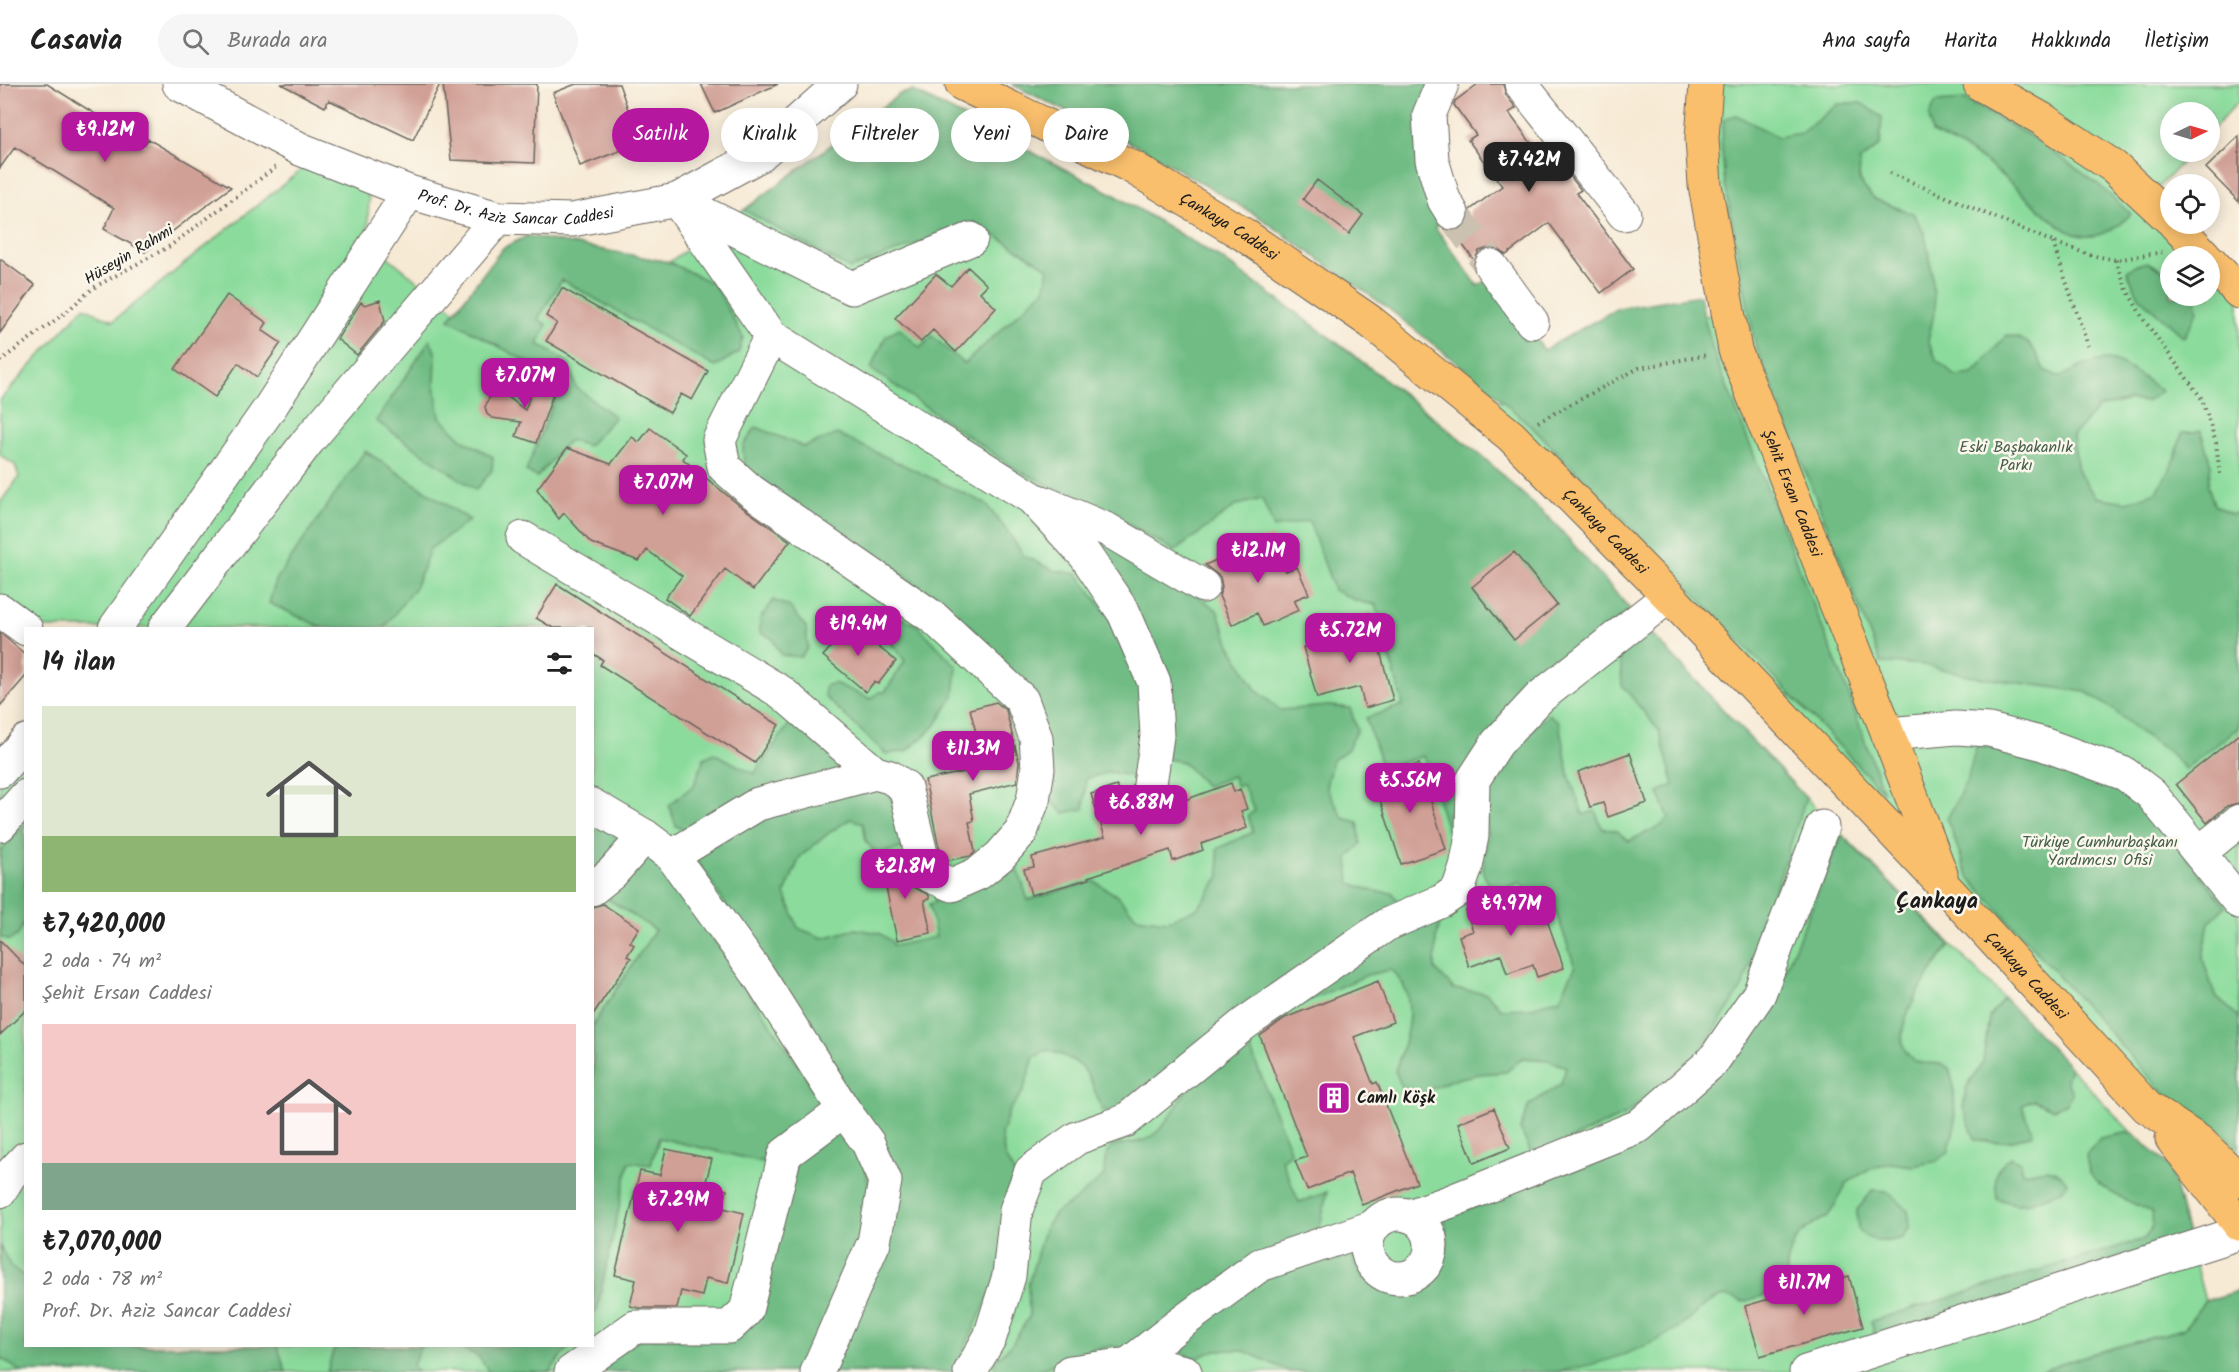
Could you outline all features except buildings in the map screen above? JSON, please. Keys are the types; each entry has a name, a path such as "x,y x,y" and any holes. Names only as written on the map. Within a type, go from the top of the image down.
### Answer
{"main road":[{"name":"Çankaya Caddesi","path":"962,84 1132,167 1243,234 1371,322 1511,436 1669,596 1946,888 2147,1107 2239,1224"},
{"name":"Şehit Ersan Caddesi","path":"1706,84 1702,138 1705,184 1735,350 1888,734 1946,888"},
{"path":"1980,84 2042,119 2114,167 2160,210"},
{"path":"2220,272 2239,292"},
{"name":"Çankaya Caddesi","path":"2147,1107 2200,1142 2238,1178"}],"street":[{"name":"Prof. Dr. Aziz Sancar Caddesi","path":"179,84 300,149 409,192 498,218 572,220 677,200 760,155 840,84"},
{"path":"1442,84 1429,116 1431,149 1444,200 1452,213"},
{"path":"1521,84 1624,214"},
{"path":"116,627 269,409 409,192"},
{"path":"677,200 852,288 971,239"},
{"path":"677,200 771,336 1032,498 1108,530 1203,586"},
{"path":"166,627 308,441 498,218"},
{"path":"1491,266 1532,322"},
{"path":"523,538 781,692 875,773 890,777 905,787 926,874 952,885 979,873 1000,856 1021,832 1033,800 1038,769 1036,738 1022,700 934,618 751,491 724,467 719,440 771,336"},
{"path":"269,409 267,420 270,430 277,439 287,444 298,445 308,441"},
{"path":"1032,498 1085,555 1124,612 1154,682 1157,736 1148,798"},
{"path":"970,1372 990,1337 1009,1276 1016,1210 1031,1171 1077,1138 1125,1121 1244,1024 1386,925 1442,901 1458,890 1466,867 1472,836 1473,780 1497,743 1540,697 1669,596"},
{"path":"0,610 24,628"},
{"path":"1888,734 1956,729 1989,730 2040,743 2125,774 2151,794 2239,902"},
{"path":"0,771 24,743"},
{"path":"672,856 758,804 875,773"},
{"path":"0,825 24,798"},
{"path":"594,806 645,836 672,856 757,973 843,1110 867,1143 885,1181 874,1242 817,1372"},
{"path":"2199,852 2239,821"},
{"path":"1070,1372 1157,1369 1260,1265 1372,1227 1382,1218 1390,1215 1409,1215 1449,1202 1639,1126 1713,1061 1759,994 1822,827"},
{"path":"594,887 612,873 645,836"},
{"path":"571,1372 635,1327 729,1327 746,1311 784,1154 843,1110"},
{"path":"0,1191 10,1175 24,1160"},
{"path":"1372,1227 1366,1246 1371,1263 1391,1278 1407,1277 1422,1269 1430,1254 1431,1246 1427,1230 1409,1215"},
{"path":"1806,1372 2239,1233"}],"path":[{"name":"Hüseyin Rahmi","path":"0,361 65,313 93,288 170,246 300,149"},
{"path":"1890,173 2053,242 2090,255 2116,260 2160,253"},
{"path":"2053,242 2088,346"},
{"path":"2116,260 2127,290 2144,320 2202,399 2216,443 2220,474"},
{"path":"1511,436 1639,368 1735,350"}],"green space":[{"path":"1011,84 1429,84 1442,222 1435,227 1478,286 1490,277 1544,350 1618,308 1700,295 1714,354 1847,690 1883,792 1616,511 1531,426 1483,384 1389,309 1259,217 1129,142 1129,108 1060,108"},
{"path":"1706,84 2239,84 2239,101 2220,121 2220,102 2160,102 2160,162 2182,162 2171,174 2160,174 2160,185 2148,198 2160,210 2160,234 2183,234 2195,246 2160,246 2160,306 2220,306 2220,272 2239,292 2239,1224 2147,1107 1481,411 1625,330 1728,312"},
{"path":"913,91 951,111 951,162 1031,162 1031,152 1043,158 1043,162 1051,162 1113,194 1223,260 1343,347 1427,412 1484,458 1556,525 1648,630 1806,798 2004,998 2133,1134 2170,1167 2205,1301 2239,1291 2239,1372 0,1372 0,781 24,753 24,1347 594,1347 594,627 32,627 0,603 0,503 19,477 15,465 0,455 0,400 84,307 113,321 306,166 363,188 369,198 367,240 455,311 503,248 527,236 669,262 809,162 818,162 818,155 830,146 830,162 939,162 939,108 881,108 900,94"},
{"path":"913,91 951,111 951,162 1031,162 1031,152 1043,158 1043,162 1051,162 1113,194 1223,260 1343,347 1484,458 1556,525 1630,609 1531,689 1463,830 1452,845 1424,756 1382,768 1366,718 1403,705 1376,605 1357,601 1334,590 1309,521 1274,528 1262,499 1237,505 1175,551 1112,515 1019,471 871,369 886,336 899,328 920,348 932,336 964,364 1045,289 1048,268 974,222 850,269 744,210 809,162 818,162 818,155 830,146 830,162 939,162 939,108 881,108 900,94"},
{"path":"1965,100 2035,139 2098,184 2131,214 2108,232 2094,236 2078,235 2068,231 1981,159 1932,133 1929,116 1936,102"},
{"name":"Eski Başbakanlık Parkı","path":"1861,103 1882,117 1880,145 1860,161 1859,181 1874,199 1914,214 1925,235 1931,265 1935,309 1928,341 1937,360 1956,376 1973,374 2007,335 2027,342 2035,351 2044,370 2060,377 2093,362 2106,360 2131,370 2161,391 2146,402 2129,400 2098,408 2073,436 2078,473 2096,497 2126,502 2157,492 2175,459 2182,433 2201,431 2211,465 2208,485 2214,505 2232,514 2239,512 2239,727 2185,769 2168,751 2086,692 1977,677 1919,664 1881,663 1755,343 1725,185 1721,140 1724,119 1736,115 1778,137 1801,133 1838,104"},
{"path":"527,236 669,262 714,284 743,337 739,352 715,367 562,280 538,319 547,325 538,344 569,363 576,387 615,417 588,446 569,440 537,477 526,471 562,381 449,319 503,248"},
{"path":"2147,262 2160,269 2160,306 2197,306 2198,310 2184,337 2139,297 2127,271"},
{"path":"430,340 436,354 435,384 440,417 462,439 493,457 492,470 476,490 376,421"},
{"path":"756,427 804,447 837,434 985,503 1024,556 1053,570 1078,574 1110,619 1142,688 1144,739 1137,777 1109,772 1086,779 1084,809 1064,813 1049,800 1032,691 968,624 901,573 764,485 744,464 743,446"},
{"path":"365,451 470,520 430,549 416,586 385,627 321,627 269,603 276,580"},
{"path":"1084,532 1161,569 1217,610 1230,645 1256,690 1280,710 1329,706 1350,708 1357,730 1348,749 1332,761 1326,787 1343,818 1358,822 1361,844 1348,858 1350,883 1373,891 1393,893 1399,904 1120,1114 1102,1110 1085,1071 1071,1059 1047,1050 1034,1057 1023,1092 1009,1111 1001,1135 1005,1157 1018,1180 999,1275 953,1372 827,1372 882,1250 852,1104 692,852 762,808 887,785 909,846 877,854 866,842 863,823 850,819 830,832 800,857 785,893 798,928 823,938 856,929 879,933 891,941 894,946 936,937 929,904 935,902 932,885 983,885 1018,869 1028,900 1094,881 1116,895 1137,917 1167,921 1199,907 1220,876 1217,849 1253,832 1248,815 1255,811 1242,784 1237,787 1233,776 1206,786 1183,762 1168,759"},
{"path":"773,600 790,607 806,627 808,647 801,657 781,655 772,638 760,633 760,619"},
{"path":"903,618 918,626 957,667 954,696 935,726 907,751 886,754 825,697 825,686 834,683 871,699 879,692 885,692 905,661 883,633 894,620"},
{"path":"1648,630 1806,798 1743,986 1698,1055 1628,1113 1533,1157 1520,1129 1529,1105 1561,1084 1566,1067 1548,1060 1523,1058 1506,1072 1451,1080 1423,1093 1406,1097 1395,1071 1409,1020 1408,999 1403,984 1391,970 1367,975 1285,1011 1384,936 1443,912 1436,939 1435,969 1454,989 1486,993 1501,1009 1529,1008 1560,998 1575,967 1550,894 1529,898 1521,882 1491,893 1483,872 1487,836 1485,788 1507,752 1549,714 1559,723 1569,775 1583,815 1595,811 1602,828 1617,831 1629,841 1662,825 1669,818 1658,792 1674,785 1659,731 1622,685 1620,654"},
{"path":"792,720 852,773 692,834 676,826 669,805 694,785 704,758 714,753 754,774"},
{"name":"Türkiye Cumhurbaşkanı Yardımcısı Ofisi","path":"1995,746 2036,757 2119,787 2143,803 2226,906 2209,922 2203,959 2215,996 2239,1017 2239,1149 2214,1125 2162,1091 1968,876 1947,819 1967,780 1976,747"},
{"path":"594,821 626,840 594,873"},
{"path":"24,826 24,923 18,935 10,940 0,937 0,852"},
{"path":"1842,835 1950,945 1913,1002 1902,1035 1905,1049 1914,1060 1944,1065 1949,1068 1954,1086 1955,1125 1948,1153 1936,1161 1913,1166 1890,1163 1867,1170 1847,1183 1828,1217 1808,1228 1794,1244 1787,1265 1789,1288 1743,1302 1724,1296 1706,1305 1684,1324 1638,1349 1606,1361 1555,1372 1291,1372 1242,1350 1215,1350 1196,1359 1165,1347 1261,1280 1354,1247 1355,1266 1368,1281 1388,1290 1411,1290 1421,1287 1431,1281 1442,1267 1447,1240 1444,1219 1639,1140 1773,999"},
{"path":"644,852 665,867 825,1105 770,1141 763,1162 659,1138 651,1165 629,1162 597,1310 594,1314 594,1023 655,930 602,895"},
{"path":"2004,998 2070,1067 2066,1080 2072,1092 2066,1103 2054,1109 2034,1100 2022,1105 2033,1134 2011,1140 1990,1142 1975,1139 1963,1108 1966,1088 1983,1062 1989,1017"},
{"path":"1249,1045 1291,1153 1281,1159 1299,1202 1327,1192 1318,1237 1128,1351 1112,1346 1089,1350 1034,1372 995,1372 995,1361 1012,1344 1029,1317 1028,1285 1044,1230 1055,1213 1073,1202 1104,1176 1105,1159 1111,1147 1145,1140 1155,1134 1166,1123 1196,1078 1217,1062"},
{"path":"841,1128 875,1183 864,1240 805,1372 586,1372 639,1339 742,1336 796,1161"},
{"path":"2125,1133 2134,1134 2170,1167 2188,1236 1876,1341 1871,1321 2144,1239 2153,1226 2152,1213 2102,1186 2091,1174 2087,1163 2086,1155 2100,1138"},
{"path":"2012,1157 2021,1163 2023,1173 2048,1169 2057,1172 2067,1182 2062,1191 2023,1204 1997,1198 1996,1174 2001,1165"},
{"path":"1873,1190 1887,1191 1908,1210 1910,1226 1903,1238 1879,1241 1869,1238 1858,1230 1857,1210"},
{"path":"0,1246 11,1267 24,1276 24,1347 276,1347 286,1372 21,1372 0,1357"},
{"path":"2239,1291 2239,1372 2039,1372 2087,1355 2183,1329 2205,1301"},
{"path":"338,1347 421,1347 413,1365 417,1372 327,1372 333,1351"},
{"path":"459,1347 569,1347 549,1372 489,1372 479,1357"}],"tunnel":[{"path":"1452,213 1491,266"}],"place":[{"name":"Camlı Köşk","path":"1334,1098"}],"district":[{"name":"Çankaya","path":"1937,902"}]}
